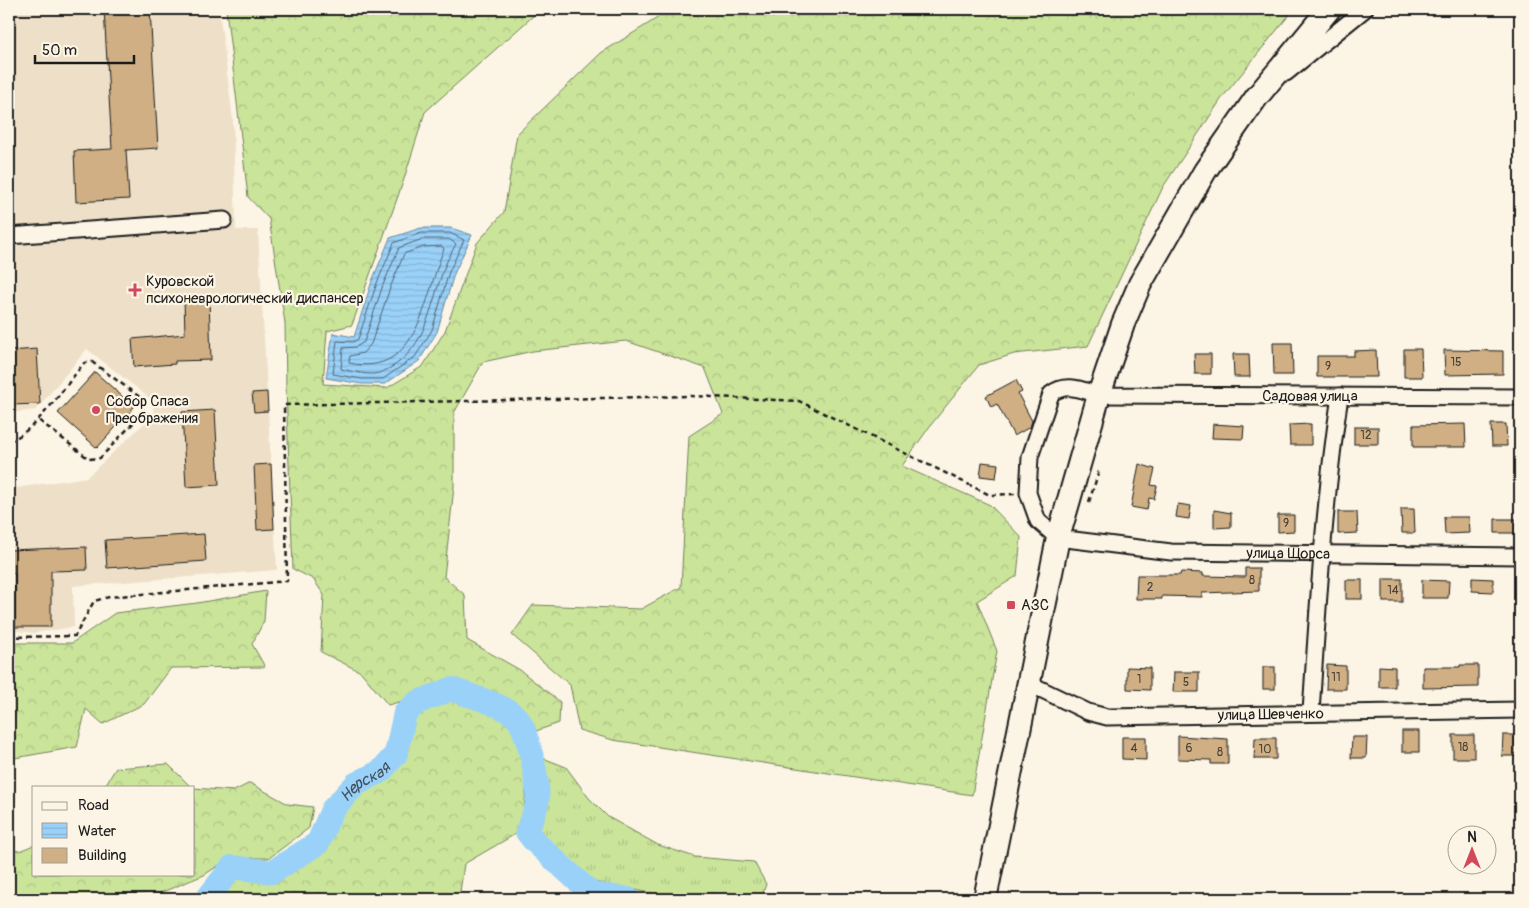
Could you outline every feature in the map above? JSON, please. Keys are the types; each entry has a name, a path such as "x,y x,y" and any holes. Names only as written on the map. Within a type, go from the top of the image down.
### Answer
{"highway":[{"path":"985,899 1058,538 1099,395 1140,284 1200,180 1256,98 1329,9"}],"street":[{"path":"1256,98 1365,9"},
{"path":"9,236 224,220"},
{"name":"Садовая улица","path":"1028,493 1030,457 1051,394 1058,389 1069,387 1099,395 1520,396"},
{"path":"1311,712 1331,455 1340,396"},
{"path":"1028,493 1038,520 1058,538"},
{"name":"улица Щорса","path":"1058,538 1171,552 1520,556"},
{"name":"улица Шевченко","path":"1028,683 1088,712 1107,716 1520,710"}],"path":[{"path":"9,441 17,438 37,419 84,363 92,362 141,398 144,407 138,418 100,458 89,458 37,419"},
{"path":"9,637 75,636 94,601 109,597 287,581 284,405 691,396 799,401 990,495 1028,493"},
{"path":"1089,502 1099,471"}],"shaded area":[{"name":"Куровской психоневрологический диспансер","path":"9,9 219,9 233,120 236,230 258,230 277,570 73,586 74,627 34,633 9,630 9,489 87,477 154,414 152,400 87,349 36,410 9,413"}],"green space":[{"path":"226,9 541,9 425,112 403,182 352,325 327,331 323,384 387,388 423,366 445,331 477,243 504,212 517,134 601,53 672,9 1294,9 1222,98 1163,187 1088,346 1014,354 979,365 930,426 902,466 990,505 1021,537 1017,576 977,601 997,651 972,795 613,740 579,730 570,685 512,635 533,605 641,609 681,587 689,436 723,414 705,368 626,341 533,351 483,362 454,413 454,487 444,577 465,595 467,640 520,670 560,702 559,723 536,731 519,712 446,681 406,700 388,705 361,672 321,652 324,595 313,579 293,569 285,323 269,219 248,197"},
{"path":"266,591 264,621 252,644 265,667 171,668 144,704 103,724 86,709 77,747 9,759 9,643 72,643 115,613 197,603"},
{"path":"453,697 512,722 524,764 526,788 519,832 464,864 459,899 323,899 314,895 266,899 218,899 226,885 238,875 274,879 322,848 337,813 360,792 384,780 397,763 409,738 413,715"},
{"path":"543,758 566,767 589,798 608,817 658,845 695,857 754,862 766,884 761,899 682,899 594,882 543,840 535,827 546,807"},
{"path":"168,764 190,786 105,786 116,768"},
{"path":"250,783 288,804 313,807 309,828 269,858 230,858 204,875 160,893 110,895 97,899 9,899 9,849 19,851 32,846 32,876 195,876 195,788 234,791"}],"water":[{"path":"421,228 451,228 472,235 454,274 437,332 419,361 385,384 362,384 326,378 333,333 354,337 372,281 390,238"}],"building":[{"path":"104,9 150,9 158,148 126,150 129,199 76,202 74,151 112,149"},
{"path":"209,298 211,360 175,361 175,364 134,367 132,339 185,334 184,299"},
{"path":"1273,343 1292,343 1293,375 1274,375"},
{"path":"37,349 40,404 9,405 9,351"},
{"path":"1404,349 1421,349 1422,377 1404,377"},
{"path":"1376,350 1377,377 1317,377 1317,356 1354,356 1354,351"},
{"path":"1444,350 1503,351 1503,374 1445,375"},
{"path":"1194,354 1211,354 1211,374 1195,374"},
{"path":"1233,354 1249,354 1250,377 1234,377"},
{"name":"Собор Спаса Преображения","path":"95,372 134,407 97,448 58,413"},
{"path":"1016,380 1022,392 1018,394 1032,421 1030,427 1014,436 997,404 991,407 986,396"},
{"path":"267,392 268,411 254,412 252,393"},
{"path":"215,410 219,485 186,487 182,412"},
{"path":"1213,424 1244,426 1243,439 1212,438"},
{"path":"1311,424 1311,445 1290,445 1289,425"},
{"path":"1465,424 1466,447 1413,447 1413,425"},
{"path":"1491,424 1506,424 1507,446 1492,446"},
{"path":"1354,427 1378,427 1378,444 1354,444"},
{"path":"982,462 998,464 996,478 980,476"},
{"path":"271,464 274,529 257,530 254,465"},
{"path":"1139,464 1155,469 1151,485 1157,486 1154,499 1149,498 1147,510 1131,507"},
{"path":"1178,504 1191,506 1189,519 1176,517"},
{"path":"1401,509 1414,509 1415,533 1402,533"},
{"path":"1214,510 1231,513 1231,527 1214,528"},
{"path":"1338,512 1357,512 1358,533 1338,534"},
{"path":"1278,515 1294,515 1294,531 1278,532"},
{"path":"1444,517 1469,517 1470,533 1445,534"},
{"path":"1495,519 1516,519 1517,533 1495,533"},
{"path":"204,534 206,561 107,568 105,540"},
{"path":"86,547 87,570 51,571 51,627 15,627 15,573 9,573 9,550"},
{"path":"1245,568 1259,568 1259,591 1202,593 1202,597 1162,596 1162,599 1136,599 1137,575 1180,575 1181,572 1203,573 1203,576 1245,577"},
{"path":"1472,578 1493,579 1493,592 1472,591"},
{"path":"1383,579 1402,579 1402,602 1383,602"},
{"path":"1346,580 1362,580 1362,599 1346,599"},
{"path":"1422,580 1449,581 1448,598 1422,598"},
{"path":"1327,665 1346,666 1346,689 1326,689"},
{"path":"1460,665 1478,665 1478,687 1423,688 1423,667 1460,667"},
{"path":"1379,666 1395,667 1395,687 1379,687"},
{"path":"1127,667 1150,668 1150,690 1127,689"},
{"path":"1263,667 1275,667 1275,689 1263,689"},
{"path":"1174,672 1199,672 1199,692 1173,692"},
{"path":"1402,731 1419,731 1419,752 1402,752"},
{"path":"1453,735 1474,735 1474,758 1453,758"},
{"path":"1503,735 1520,735 1520,756 1502,756"},
{"path":"1178,736 1228,739 1228,764 1211,764 1211,760 1178,759"},
{"path":"1122,737 1146,737 1146,760 1122,759"},
{"path":"1352,737 1367,737 1366,758 1351,758"},
{"path":"1255,738 1276,738 1276,759 1254,759"}],"waterway":[{"name":"Нерская","path":"207,899 232,867 272,872 318,843 332,810 356,784 381,771 396,754 405,713 418,702 452,689 502,708 510,712 520,723 529,745 537,784 537,803 527,832 535,842 592,894 628,899"}],"place":[{"name":"Куровской психоневрологический диспансер","path":"135,290"},
{"name":"Собор Спаса Преображения","path":"96,410"},
{"name":"АЗС","path":"1011,605"}]}
